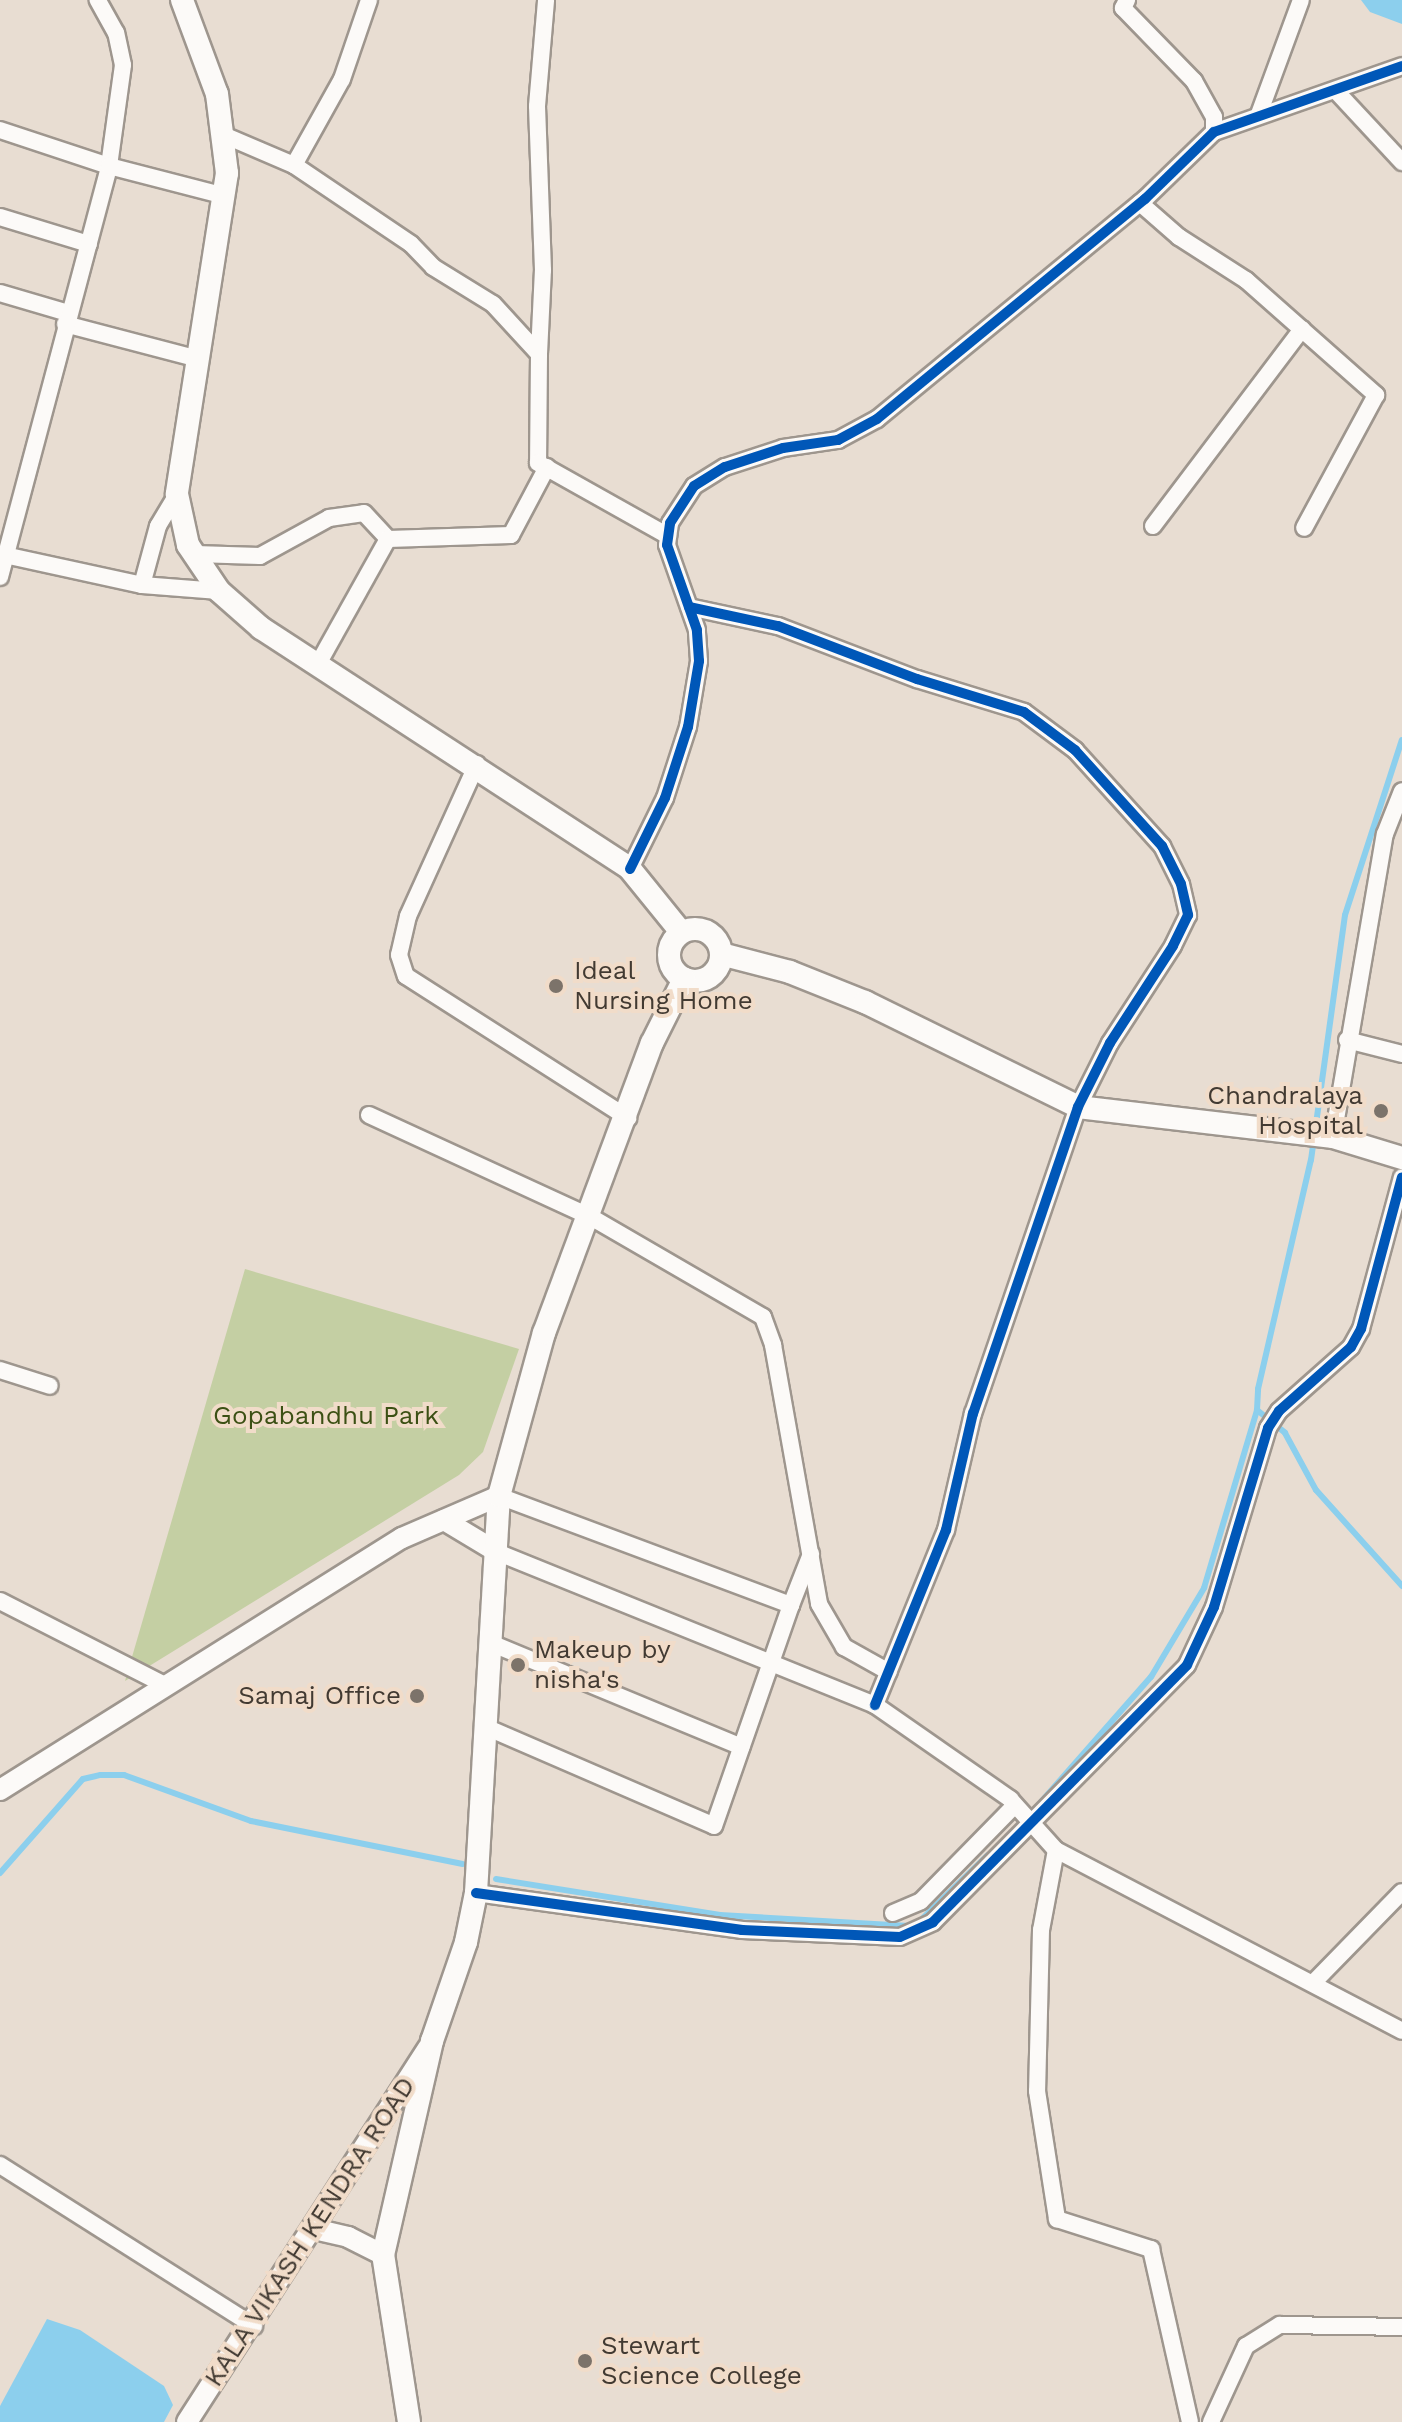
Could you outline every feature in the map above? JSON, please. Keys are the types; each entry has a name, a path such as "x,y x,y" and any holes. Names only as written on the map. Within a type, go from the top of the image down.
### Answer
{"main road":[{"path":"182,0 217,94 226,136 225,196 195,358 177,494 195,554 219,591 261,628 477,764 630,869 681,932"},
{"path":"684,979 668,956 681,932 692,928 710,933 721,954 790,972 865,1002 1078,1107 1326,1137 1402,1158"},
{"path":"684,979 712,975 721,954"},
{"path":"409,2422 383,2255 432,2041 466,1942 476,1893 499,1553 499,1496 544,1333 628,1118 652,1043 684,979"}],"street":[{"path":"0,577 3,555 109,166 123,65 116,33 98,0"},
{"path":"294,165 342,79 369,0"},
{"path":"546,0 537,106 543,270 538,463 668,536"},
{"path":"1127,0 1123,8 1194,81 1214,117 1214,132"},
{"path":"1259,114 1301,0"},
{"path":"630,869 665,798 688,727 699,661 697,630 667,545 668,536 694,486 725,467 783,448 838,440 877,419 1140,203 1214,132 1402,66"},
{"path":"1336,91 1402,162"},
{"path":"0,130 109,166 225,196"},
{"path":"226,136 294,165 411,244 433,267 493,304 539,354"},
{"path":"1140,203 1179,237 1246,280 1376,395 1304,528"},
{"path":"0,217 89,244"},
{"path":"0,293 67,319 195,358"},
{"path":"1153,526 1302,329"},
{"path":"195,554 260,556 329,518 364,513 388,539 511,535 547,467"},
{"path":"142,585 158,526 177,494"},
{"path":"318,664 388,539"},
{"path":"3,555 142,585 219,591"},
{"path":"689,607 778,626 917,679 1024,712 1075,750 1162,846 1181,884 1188,915 1110,1043 1078,1107 973,1413 946,1530 875,1705"},
{"path":"477,764 408,916 399,955 406,976 628,1118"},
{"path":"1326,1137 1385,834 1402,791"},
{"path":"1347,1040 1402,1054"},
{"path":"369,1115 589,1216 763,1317 773,1345 819,1604 844,1647 889,1672"},
{"path":"476,1893 742,1930 900,1937 933,1922 1033,1825 1187,1665 1214,1607 1268,1428 1279,1411 1351,1347 1361,1329 1402,1177"},
{"path":"0,1370 50,1386"},
{"path":"0,1790 163,1684 402,1538 499,1496 791,1605"},
{"path":"444,1520 499,1553 875,1705 1015,1805 1056,1850 1315,1981 1402,2031"},
{"path":"488,1728 714,1826 811,1552"},
{"path":"0,1601 163,1684"},
{"path":"493,1644 742,1747"},
{"path":"893,1913 921,1901 1015,1805"},
{"path":"1056,1850 1041,1930 1037,2091 1057,2219 1151,2249 1190,2422"},
{"path":"1315,1981 1402,1892"},
{"name":"KALA VIKASH KENDRA ROAD","path":"187,2422 254,2326 432,2041"},
{"path":"0,2165 254,2326"},
{"path":"314,2229 348,2237 383,2255"},
{"path":"1211,2422 1246,2346 1280,2325 1402,2327"}],"green space":[{"name":"Gopabandhu Park","path":"245,1269 519,1349 483,1452 459,1475 125,1681"}],"water":[{"path":"1361,0 1402,0 1402,24 1370,12"},
{"path":"47,2319 80,2330 164,2386 173,2405 164,2422 0,2422 0,2406"}],"waterway":[{"path":"1041,1802 1151,1677 1204,1588 1257,1410 1258,1389 1311,1160 1345,915 1402,740"},
{"path":"1257,1410 1285,1433 1316,1490 1402,1586"},
{"path":"0,1873 83,1779 101,1775 124,1775 251,1821 463,1864"},
{"path":"919,1922 988,1855"},
{"path":"496,1879 720,1915 909,1926"}],"cycle path":[{"path":"630,869 665,798 688,727 699,661 697,630 667,545 670,523 694,486 725,467 783,448 838,440 877,419 1145,199 1214,132 1402,66"},
{"path":"689,607 778,626 917,679 1024,712 1075,750 1162,846 1181,884 1188,915 1173,946 1110,1043 1078,1107 973,1413 946,1530 875,1705"},
{"path":"476,1893 742,1930 900,1937 933,1922 1187,1665 1214,1607 1268,1428 1279,1411 1351,1347 1361,1329 1402,1177"}],"place":[{"name":"Ideal Nursing Home","path":"556,986"},
{"name":"Chandralaya Hospital","path":"1381,1111"},
{"name":"Makeup by nisha's","path":"518,1665"},
{"name":"Samaj Office","path":"417,1696"},
{"name":"Stewart Science College","path":"585,2361"}]}
